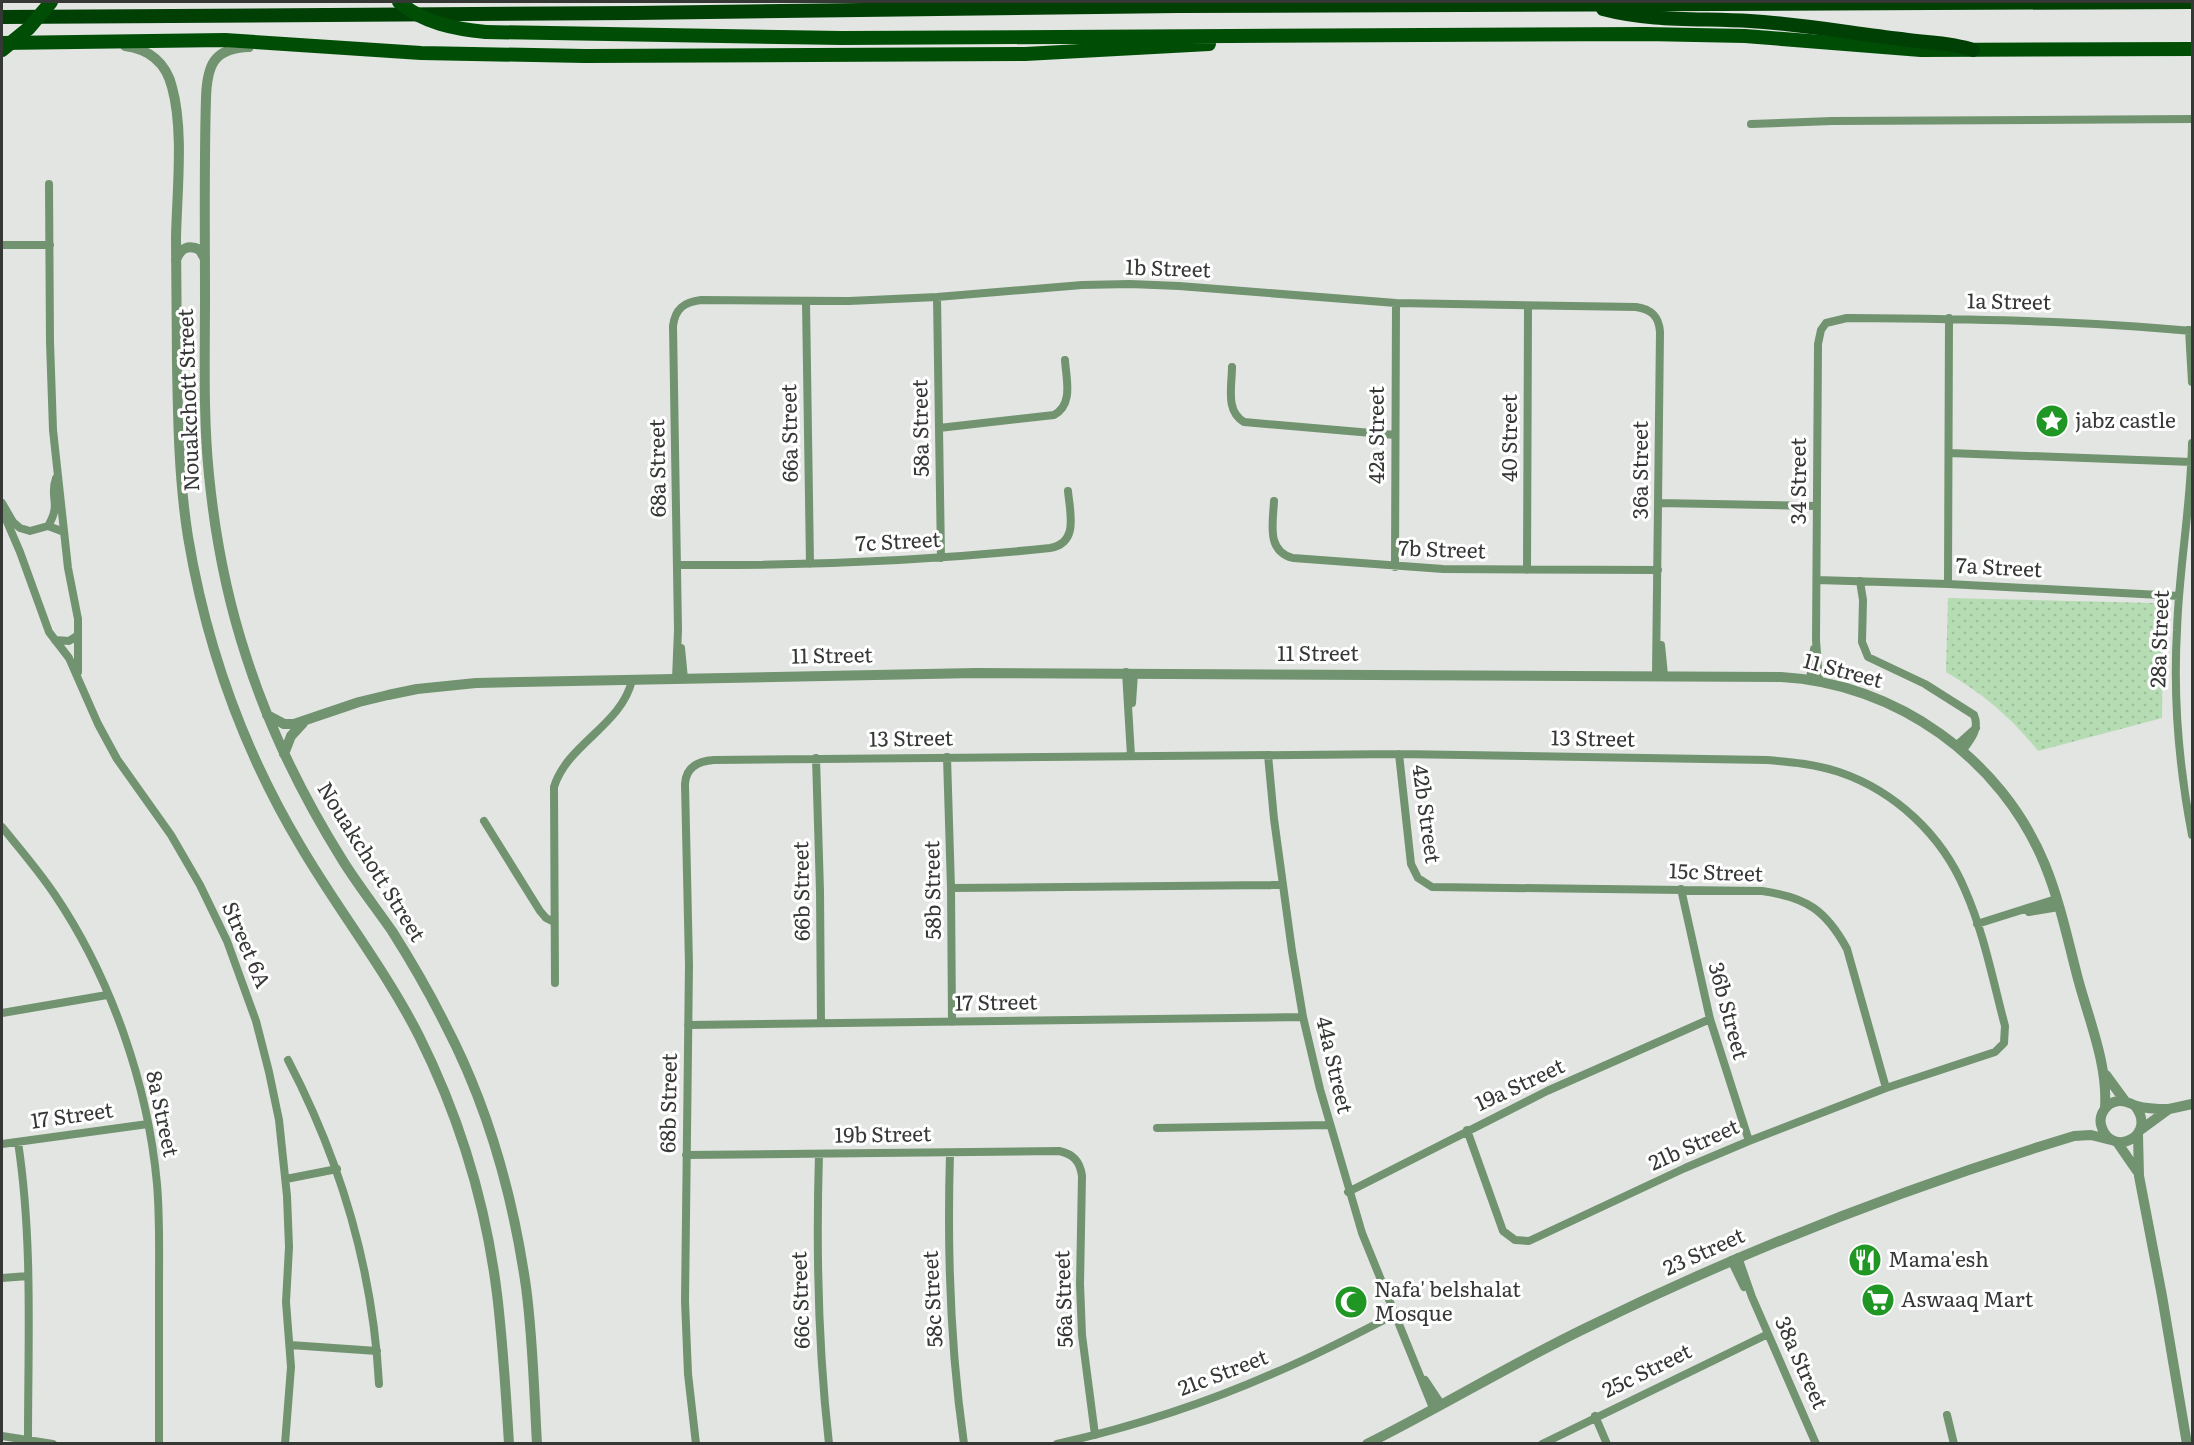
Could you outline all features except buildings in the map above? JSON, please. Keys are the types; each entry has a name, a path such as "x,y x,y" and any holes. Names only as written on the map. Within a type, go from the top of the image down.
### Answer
{"highway":[{"path":"2,17 634,14 1178,6 2193,2"},
{"path":"1587,4 1644,17 1796,24 1950,44 1973,50"}],"main road":[{"path":"2,50 29,28 51,2"},
{"path":"399,2 430,20 458,29 486,32 777,38 1693,34 1886,48 2193,49"},
{"path":"2,43 249,41 421,53 585,56 1025,54 1238,43 1319,36"}],"street":[{"name":"Nouakchott Street","path":"68,43 130,46 144,50 157,59 167,72 172,87 178,130 176,260 181,474 188,534 199,594 234,710 276,803 318,876 394,991 433,1067 461,1136 489,1239 502,1345 509,1443"},
{"name":"Nouakchott Street","path":"300,46 230,48 214,61 209,71 206,110 206,410 208,473 216,535 229,596 246,656 267,715 303,791 344,862 420,977 456,1047 490,1129 506,1182 522,1259 531,1347 537,1443"},
{"path":"1751,124 1832,121 2193,119"},
{"path":"49,184 51,381 64,532 78,619 77,665 82,687"},
{"path":"2,245 50,245"},
{"path":"176,260 183,249 189,247 200,250 206,262"},
{"name":"1b Street","path":"680,307 686,303 701,300 806,302 936,297 1041,287 1130,285 1179,286 1396,303 1636,307 1655,314"},
{"name":"58a Street","path":"936,297 941,558"},
{"name":"66a Street","path":"806,302 810,564"},
{"name":"42a Street","path":"1395,567 1396,303"},
{"name":"40 Street","path":"1527,570 1528,306"},
{"name":"68a Street","path":"680,307 673,326 680,679"},
{"name":"36a Street","path":"1655,314 1660,332 1658,570 1660,675"},
{"name":"1a Street","path":"1826,323 1847,318 1949,318 2069,321 2191,331"},
{"path":"1948,584 1949,318"},
{"name":"34 Street","path":"1815,680 1818,344 1821,330 1826,323"},
{"path":"2191,331 2193,382"},
{"path":"939,428 1054,416 1064,407 1067,400 1065,360"},
{"path":"1232,367 1232,407 1238,419 1244,422 1395,435"},
{"name":"28a Street","path":"2193,443 2179,596 2176,664 2178,734 2184,791 2193,835"},
{"path":"1949,453 2192,462"},
{"path":"48,526 56,512 54,488 58,475"},
{"name":"7c Street","path":"677,565 810,564 941,558 1050,548 1063,544 1071,532 1068,491"},
{"name":"7b Street","path":"1274,501 1273,539 1280,552 1286,556 1395,567 1658,570"},
{"path":"2,502 12,522 20,528 30,531 48,526 64,532"},
{"path":"1659,503 1817,506"},
{"name":"Street 6A","path":"2,510 48,627 54,640 69,658 107,742 184,858 210,904 231,950 263,1046 279,1120 286,1179 288,1230 286,1302 291,1378 285,1443"},
{"path":"20,552 30,531"},
{"name":"7a Street","path":"1817,580 2179,596"},
{"path":"1864,581 1862,642 1868,657 1925,684 1970,711 1977,720 1976,728 1973,736 1960,748"},
{"path":"54,640 65,641 78,635"},
{"name":"11 Street","path":"267,715 284,724 303,723 359,702 417,689 476,683 954,673 1660,675 1781,677 1815,680 1854,690 1891,704 1925,723 1960,748 1988,775 2029,832 2045,864 2058,903 2104,1072 2103,1113"},
{"path":"1130,673 1131,756"},
{"path":"555,983 553,796 556,779 623,702 632,680"},
{"path":"285,754 291,736 303,723"},
{"name":"13 Street","path":"693,766 714,760 816,758 1399,754 1767,760 1803,763 1838,772 1871,785 1901,805 1927,830 1954,868 1965,890 1977,924 2005,1026 2004,1043"},
{"name":"42b Street","path":"1399,754 1410,856 1418,878"},
{"name":"44a Street","path":"1268,755 1282,885 1304,1017 1329,1125 1362,1233 1394,1316 1437,1406"},
{"name":"58b Street","path":"947,757 952,1022"},
{"name":"66b Street","path":"816,758 821,1023"},
{"name":"68b Street","path":"693,766 685,777 688,1025 684,1301 688,1374 696,1443"},
{"path":"484,821 540,911 554,922"},
{"name":"8a Street","path":"2,827 55,895 75,927 107,995 132,1058 148,1124 157,1184 159,1443"},
{"name":"15c Street","path":"1418,878 1432,887 1441,888 1681,890 1780,894 1797,898 1813,906 1825,916 1838,932 1847,949 1886,1088"},
{"path":"951,888 1282,885"},
{"name":"36b Street","path":"1681,890 1710,1019 1749,1141"},
{"path":"1977,924 2058,903"},
{"path":"2,1013 107,995"},
{"name":"17 Street","path":"688,1025 1304,1017"},
{"name":"19a Street","path":"1348,1192 1467,1130 1710,1019"},
{"name":"21b Street","path":"1467,1130 1500,1225 1508,1237 1522,1242 1536,1239 1675,1173 1749,1141 1886,1088 1989,1054 2004,1043"},
{"path":"288,1060 315,1113 337,1169 353,1221 365,1270 377,1351 379,1384"},
{"name":"11 Street","path":"2104,1072 2130,1104"},
{"path":"2139,1176 2114,1141 2102,1130 2103,1113 2114,1102 2169,1109 2193,1104"},
{"path":"2130,1104 2141,1118 2138,1132 2139,1176 2187,1443"},
{"path":"2114,1141 2128,1141 2169,1109"},
{"name":"23 Street","path":"2074,1136 2103,1113"},
{"name":"17 Street","path":"2,1144 148,1124"},
{"path":"1157,1128 1329,1125"},
{"name":"23 Street","path":"1367,1443 1587,1327 1734,1259 1844,1214 1900,1193 2074,1136 2091,1135 2114,1141"},
{"path":"18,1142 26,1209 28,1440"},
{"name":"19b Street","path":"686,1155 1059,1152 1066,1153 1078,1161"},
{"name":"58c Street","path":"950,1153 949,1286 964,1443"},
{"name":"66c Street","path":"819,1154 817,1280 829,1443"},
{"name":"56a Street","path":"1078,1161 1082,1176 1080,1254 1082,1335 1095,1435"},
{"path":"286,1179 337,1169"},
{"name":"38a Street","path":"1734,1259 1816,1443"},
{"path":"2,1278 28,1276"},
{"name":"21c Street","path":"1057,1443 1140,1423 1230,1391 1276,1373 1394,1316"},
{"name":"25c Street","path":"1542,1443 1768,1334"},
{"path":"290,1345 377,1351"},
{"path":"1947,1415 1954,1443"},
{"path":"1595,1416 1607,1443"},
{"path":"2,1436 53,1443"}],"green space":[{"path":"1948,598 2154,603 2163,613 2162,718 2038,751 1996,707 1946,672"}],"place":[{"name":"jabz castle","path":"2052,421"},
{"name":"Mama'esh","path":"1865,1260"},
{"name":"Aswaaq Mart","path":"1878,1300"},
{"name":"Nafa' belshalat Mosque","path":"1351,1302"}]}
